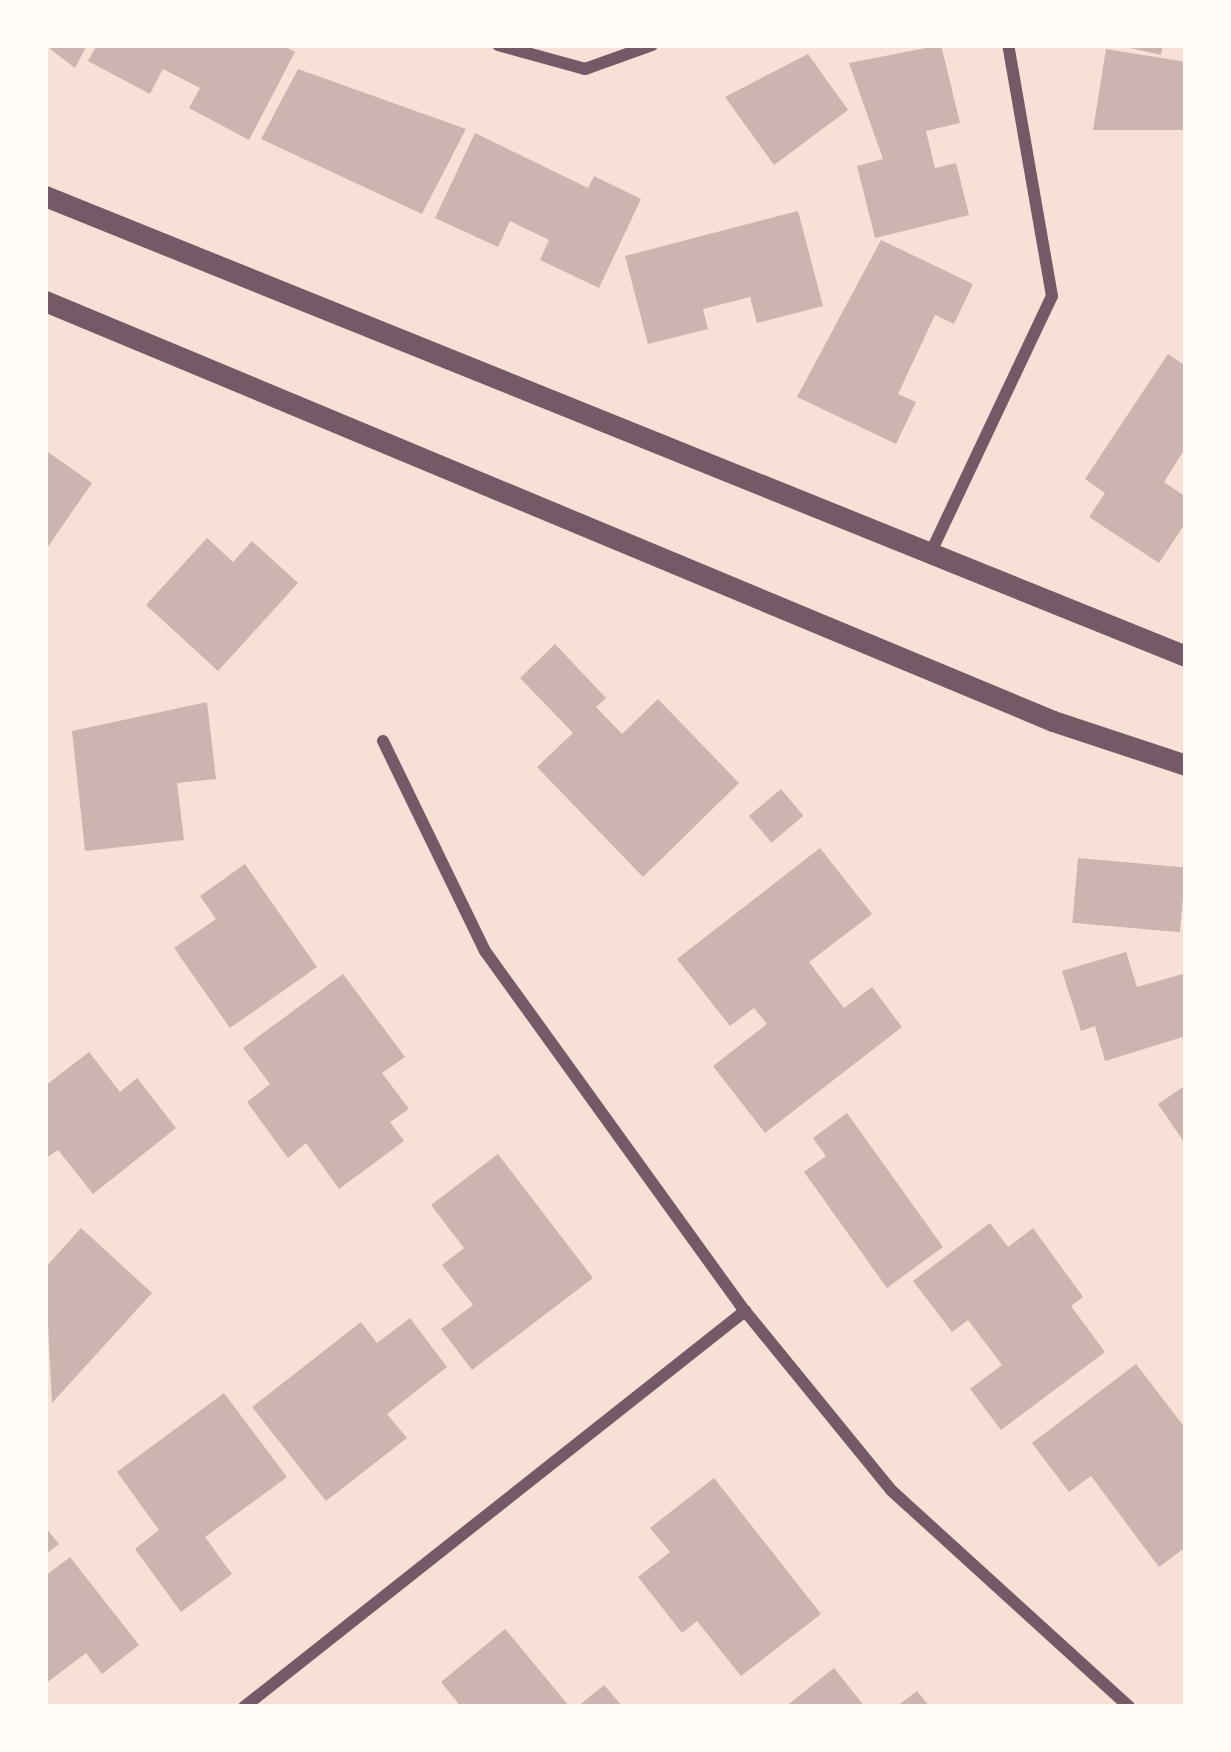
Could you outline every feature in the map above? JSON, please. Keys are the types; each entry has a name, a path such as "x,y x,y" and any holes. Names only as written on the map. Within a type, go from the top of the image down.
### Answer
{"street":[{"path":"498,45 586,69 652,45"},
{"path":"930,555 1052,296 1008,45"},
{"path":"45,196 1186,656"},
{"path":"45,301 1053,721 1186,765"},
{"path":"383,742 484,951 745,1311 892,1491 1129,1707"},
{"path":"244,1707 745,1311"}],"building":[{"path":"45,45 87,45 75,68"},
{"path":"97,45 282,45 295,52 249,140 189,108 200,88 163,69 150,94 88,61"},
{"path":"941,45 960,123 926,131 935,168 956,163 969,215 875,238 857,166 883,159 849,63"},
{"path":"1117,45 1163,45 1161,55"},
{"path":"1106,49 1186,62 1186,130 1093,130"},
{"path":"808,54 848,110 774,165 725,97"},
{"path":"298,69 466,129 422,214 261,139"},
{"path":"475,133 588,188 594,176 641,199 599,288 540,260 549,240 510,221 498,247 435,218"},
{"path":"798,211 823,306 757,323 750,297 703,309 708,329 648,344 625,256"},
{"path":"881,240 973,284 954,324 935,315 898,394 916,402 896,444 797,397"},
{"path":"1168,354 1186,366 1186,447 1164,482 1186,497 1186,522 1159,563 1089,517 1105,493 1085,479"},
{"path":"45,450 92,483 45,551"},
{"path":"207,538 233,562 252,541 298,583 218,671 146,605"},
{"path":"555,644 606,698 596,707 622,734 658,699 739,783 643,877 537,767 573,733 520,678"},
{"path":"207,702 216,779 177,783 184,840 85,851 72,731"},
{"path":"781,789 803,816 771,843 749,816"},
{"path":"820,848 872,914 809,962 844,1008 872,987 902,1027 765,1133 713,1066 767,1024 754,1008 730,1026 677,959"},
{"path":"1078,858 1186,867 1180,932 1072,923"},
{"path":"245,864 317,967 230,1028 174,948 216,919 200,896"},
{"path":"1126,952 1137,987 1186,973 1186,1036 1105,1061 1095,1026 1081,1031 1062,971"},
{"path":"343,974 405,1057 382,1073 409,1109 390,1122 404,1141 339,1189 306,1143 288,1158 247,1102 270,1084 243,1048"},
{"path":"89,1052 120,1092 137,1078 176,1128 93,1194 58,1150 45,1159 45,1086"},
{"path":"1186,1085 1186,1145 1158,1104"},
{"path":"847,1113 943,1247 887,1288 804,1172 826,1156 813,1138"},
{"path":"498,1154 593,1278 472,1370 441,1329 473,1305 442,1265 464,1248 431,1205"},
{"path":"990,1223 1008,1247 1033,1228 1083,1297 1071,1306 1105,1352 1001,1430 970,1389 1002,1365 968,1320 952,1332 913,1281"},
{"path":"81,1228 152,1293 52,1403 45,1268"},
{"path":"410,1318 447,1367 387,1414 407,1438 326,1501 252,1407 361,1322 377,1343"},
{"path":"1136,1364 1186,1429 1186,1547 1159,1567 1091,1476 1069,1492 1032,1443"},
{"path":"224,1393 287,1477 205,1537 232,1574 181,1612 135,1549 159,1530 117,1472"},
{"path":"714,1478 821,1614 741,1676 697,1621 682,1633 638,1577 670,1552 650,1528"},
{"path":"45,1527 59,1544 45,1555"},
{"path":"70,1557 139,1645 102,1674 86,1653 45,1684 45,1576"},
{"path":"505,1629 570,1707 461,1707 441,1682"},
{"path":"834,1668 865,1707 785,1707"},
{"path":"604,1685 623,1707 577,1707"},
{"path":"917,1691 930,1707 896,1707"}]}
